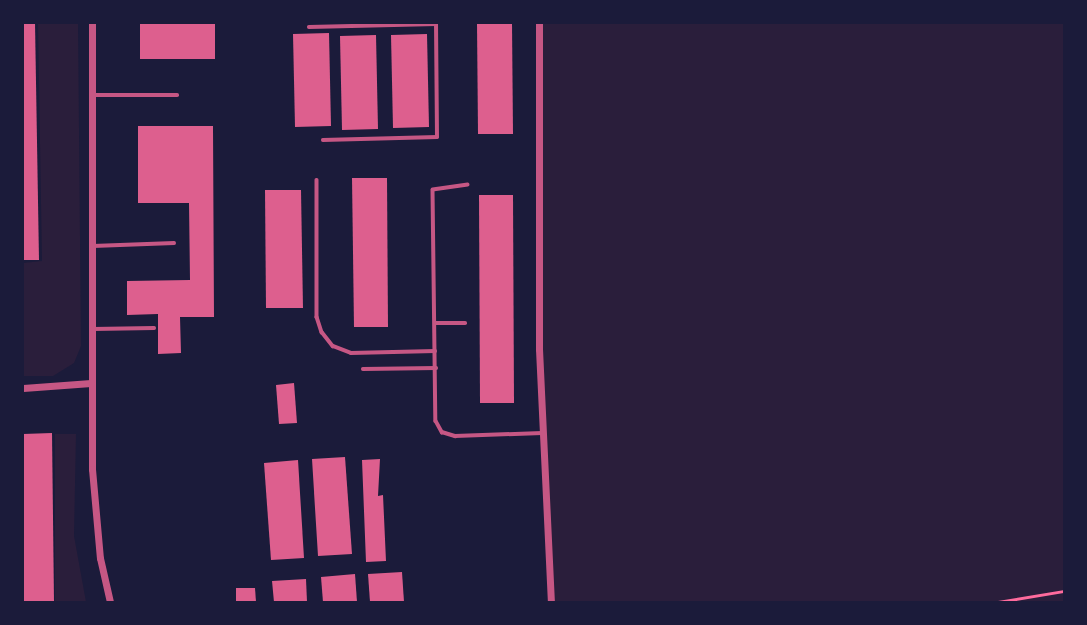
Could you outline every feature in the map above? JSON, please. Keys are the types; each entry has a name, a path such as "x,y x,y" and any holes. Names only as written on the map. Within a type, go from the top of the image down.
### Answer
{"street":[{"path":"92,23 91,383 95,518 110,602"},
{"path":"540,23 542,433 551,602"},
{"path":"23,388 91,383"}],"lane":[{"path":"309,27 436,23 437,137 323,140"},
{"path":"92,95 177,95"},
{"path":"317,180 317,317 322,332 334,346 351,353 435,351"},
{"path":"468,185 433,190 436,421 442,432 456,436 542,433"},
{"path":"93,246 174,243"},
{"path":"435,323 465,323"},
{"path":"92,329 154,328"},
{"path":"363,369 436,368"}],"path":[{"path":"998,602 1064,591"}],"shaded area":[{"path":"38,23 78,23 81,346 74,363 53,376 23,376 23,263 42,261"},
{"path":"539,23 1064,23 1064,602 551,602 543,464"},
{"path":"55,434 76,434 74,536 86,602 55,602"}],"building":[{"path":"23,23 35,23 39,260 23,260"},
{"path":"140,23 215,23 215,59 140,59"},
{"path":"477,23 512,23 513,134 478,134"},
{"path":"329,33 331,126 295,127 293,34"},
{"path":"427,34 429,127 393,128 391,35"},
{"path":"376,35 378,129 342,130 340,36"},
{"path":"138,126 213,126 214,317 180,317 181,353 158,354 158,314 127,315 127,281 190,280 189,203 138,203"},
{"path":"352,178 387,178 388,327 354,327"},
{"path":"265,190 301,190 303,308 266,308"},
{"path":"479,195 513,195 514,403 480,403"},
{"path":"294,383 297,423 279,424 276,385"},
{"path":"52,433 54,602 23,602 23,434"},
{"path":"345,457 352,554 318,556 312,459"},
{"path":"380,459 378,496 383,495 386,561 366,562 362,460"},
{"path":"298,460 304,558 271,560 264,463"},
{"path":"402,572 404,602 370,602 368,574"},
{"path":"355,574 357,602 323,602 321,577"},
{"path":"306,579 307,602 274,602 272,581"},
{"path":"236,588 255,588 256,602 236,602"}]}
